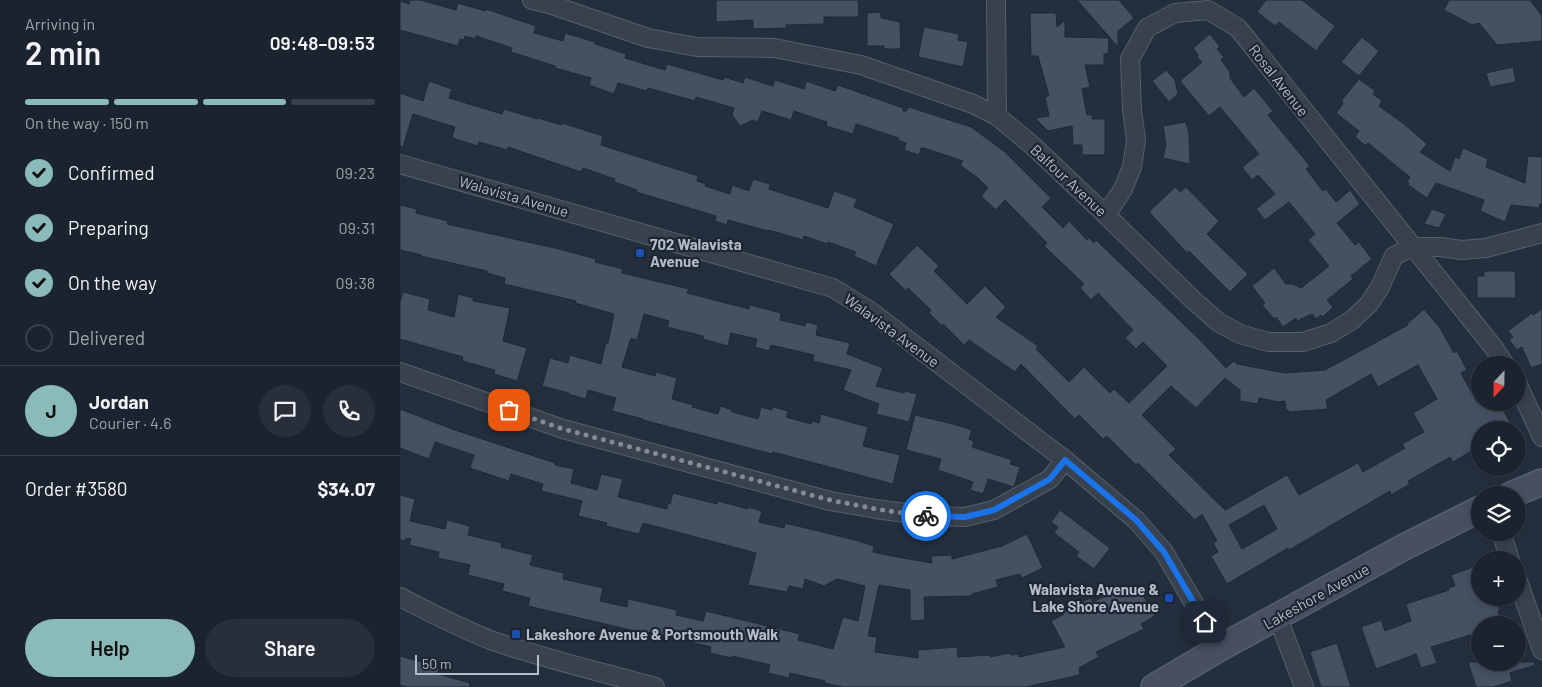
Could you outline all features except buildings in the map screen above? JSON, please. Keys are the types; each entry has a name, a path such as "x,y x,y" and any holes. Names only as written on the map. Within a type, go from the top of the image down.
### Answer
{"street":[{"name":"Balfour Avenue","path":"532,0 648,38 697,47 774,48 861,65 972,104 997,116 1033,146 1218,322 1240,334 1268,342 1303,342 1331,333 1352,320 1369,304 1380,287 1394,256 1412,248"},
{"path":"996,0 997,116"},
{"name":"Rosal Avenue","path":"1106,215 1123,189 1132,167 1136,140 1132,110 1130,59 1147,28 1175,13 1208,10 1238,28 1499,356"},
{"name":"Walavista Avenue","path":"400,164 833,288 870,311 1065,460 1136,520 1164,552 1220,648"},
{"path":"1412,248 1440,247 1461,250 1486,248 1542,233"},
{"path":"400,372 563,429 830,500 927,516 965,517 994,510 1050,479 1065,460"},
{"path":"1526,402 1542,437"},
{"path":"1526,489 1542,482"},
{"name":"Lakeshore Avenue","path":"1154,687 1220,648 1278,618 1404,547 1471,514"},
{"path":"400,597 458,627 494,641 655,687"},
{"path":"1526,604 1542,650"},
{"path":"1278,618 1304,687"}],"way so far":[{"path":"509,410 563,429 830,500 926,516"}],"place":[{"name":"702 Walavista Avenue","path":"640,253"},
{"name":"Walavista Avenue & Lake Shore Avenue","path":"1169,598"},
{"name":"Lakeshore Avenue & Portsmouth Walk","path":"516,634"}],"route":[{"path":"926,516 965,517 994,510 1050,479 1065,460 1136,520 1164,552 1205,622"}]}
